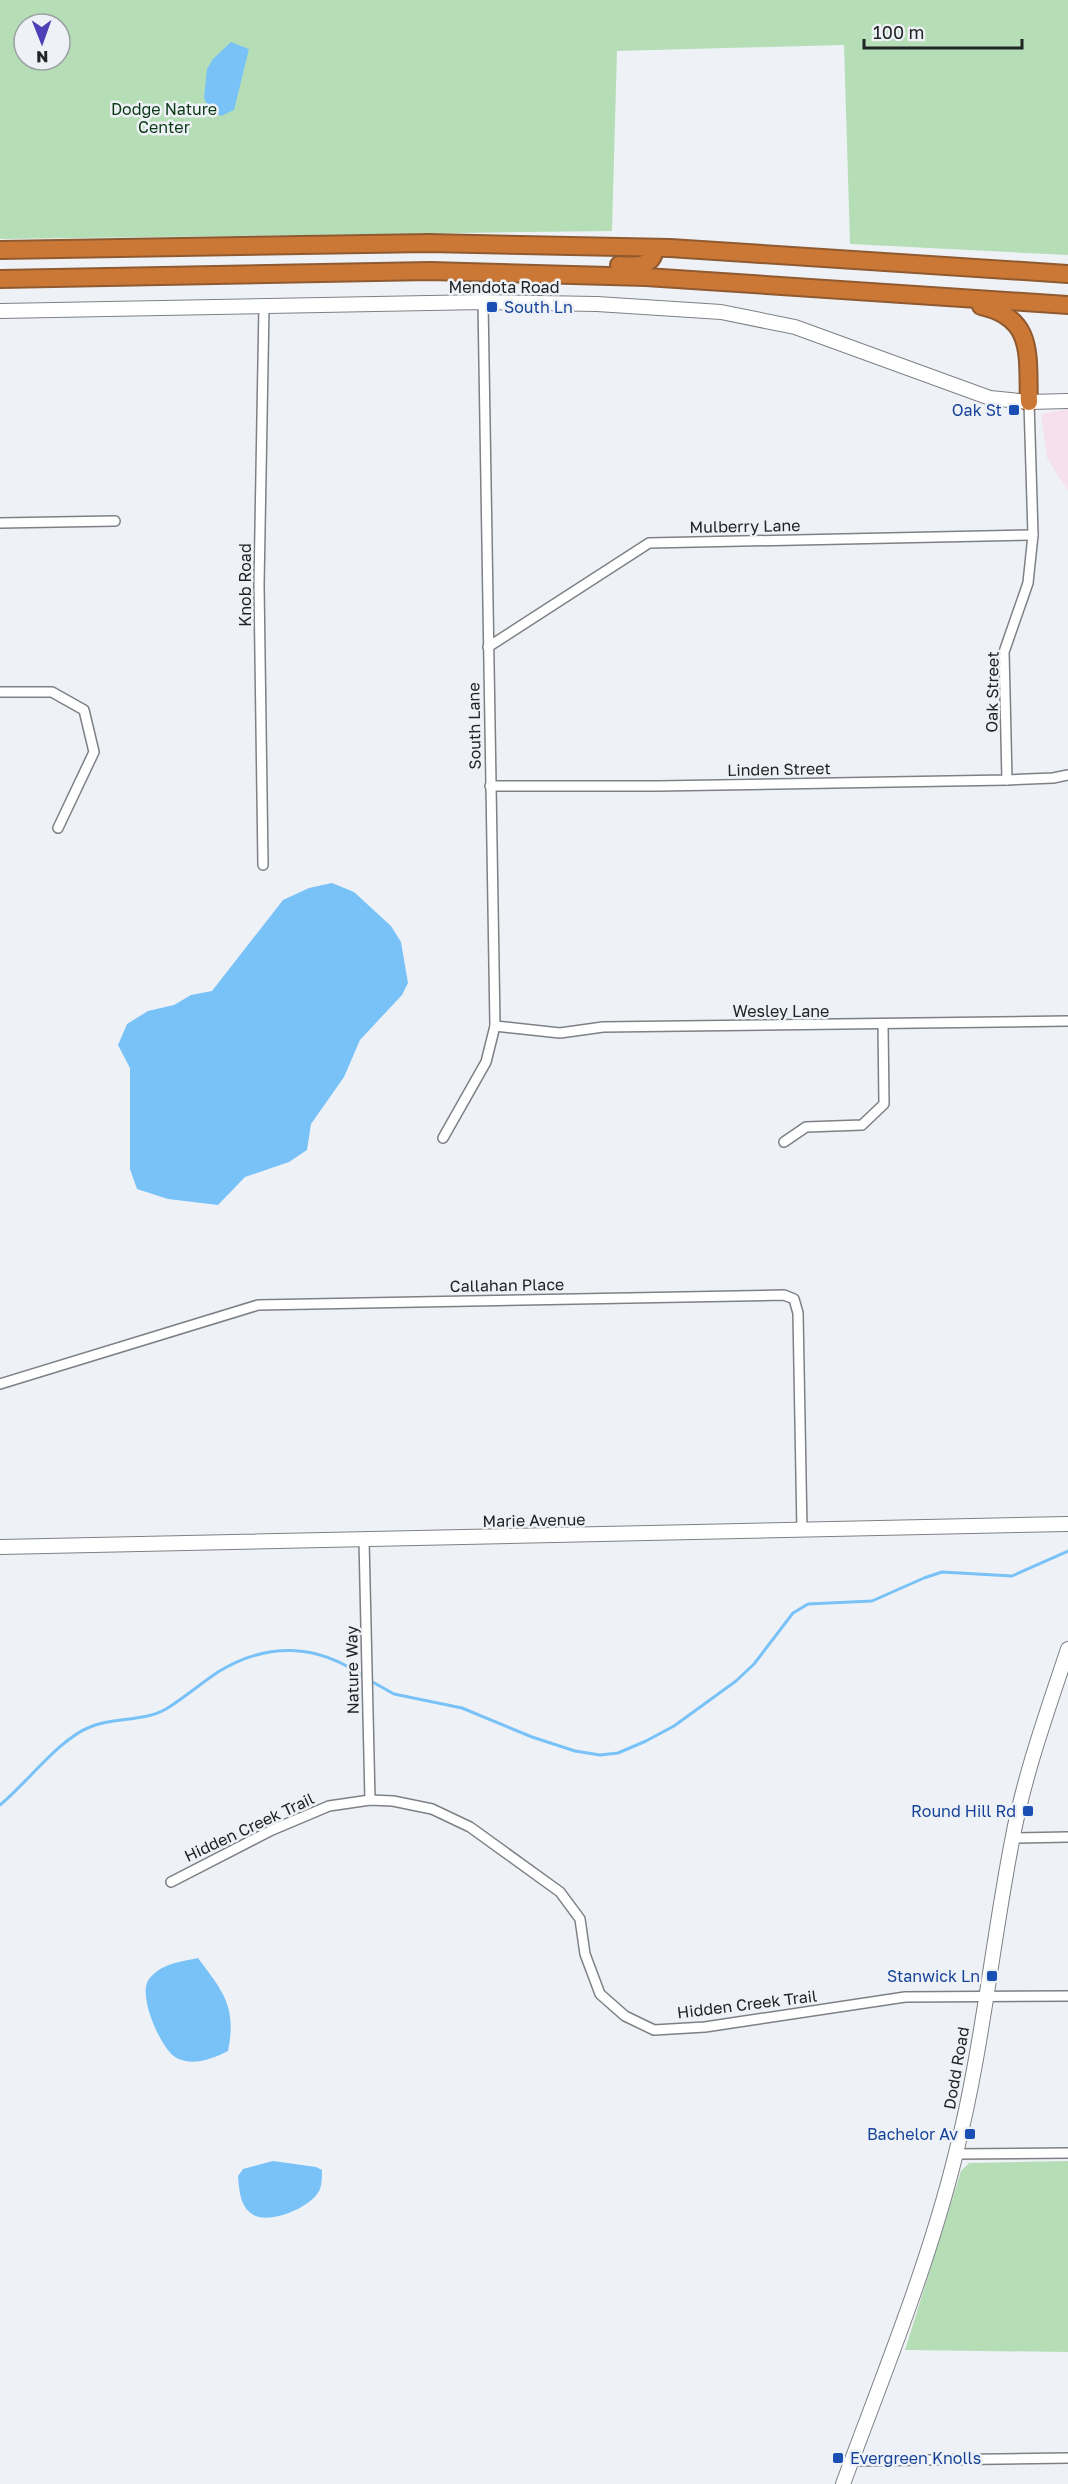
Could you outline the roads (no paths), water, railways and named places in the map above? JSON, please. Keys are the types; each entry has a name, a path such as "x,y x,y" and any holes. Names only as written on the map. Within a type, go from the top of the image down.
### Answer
{"highway":[{"path":"0,250 429,243 655,248 1068,274"},
{"path":"492,273 593,264 638,266 653,259 655,248"},
{"path":"0,279 430,271 646,277 1068,305"},
{"path":"942,297 998,310 1011,319 1022,334 1028,349 1029,402"}],"street":[{"name":"Mendota Road","path":"0,311 483,302 597,304 732,314 795,327 990,398 1029,402 1068,401"},
{"name":"South Lane","path":"443,1138 486,1062 495,1026 483,302"},
{"name":"Knob Road","path":"263,865 259,585 264,306"},
{"name":"Oak Street","path":"1007,780 1004,652 1028,583 1033,536 1029,402"},
{"path":"0,523 115,521"},
{"name":"Mulberry Lane","path":"488,647 649,543 1033,536"},
{"path":"0,692 52,692 84,710 94,752 58,828"},
{"name":"Linden Street","path":"490,786 658,786 1007,780 1068,775"},
{"name":"Wesley Lane","path":"495,1026 560,1033 603,1028 1068,1021"},
{"path":"783,1142 806,1127 862,1125 884,1104 882,1025"},
{"name":"Callahan Place","path":"0,1384 258,1305 784,1295 794,1299 798,1312 802,1531"},
{"name":"Marie Avenue","path":"0,1547 1068,1524"},
{"name":"Nature Way","path":"364,1540 370,1800"},
{"name":"Dodd Road","path":"843,2484 910,2303 956,2154 968,2104 1012,1838 1038,1740 1068,1649"},
{"name":"Hidden Creek Trail","path":"171,1882 272,1830 319,1810 329,1806 370,1800 432,1809 470,1827 560,1892 580,1919 585,1954 600,1994 625,2016 654,2030 705,2027 905,1997 1068,1996"},
{"path":"1012,1838 1068,1837"},
{"path":"956,2154 1068,2153"},
{"path":"852,2461 1068,2458"}],"water":[{"path":"231,42 249,49 234,110 221,116 210,110 204,98 207,69 213,59"},
{"path":"332,883 354,892 391,926 401,942 408,983 402,995 360,1040 344,1077 311,1124 307,1150 289,1162 245,1177 218,1205 168,1199 137,1189 130,1169 130,1068 118,1045 127,1024 148,1011 174,1005 191,995 212,991 283,900 309,888"},
{"path":"198,1958 226,2000 231,2022 228,2051 195,2062 175,2057 163,2043 148,2008 146,1986 149,1979 160,1970 172,1964"},
{"path":"273,2161 316,2167 322,2170 321,2187 316,2196 300,2208 279,2216 259,2217 245,2207 238,2176 243,2169"}],"waterway":[{"path":"369,1680 394,1694 462,1708 532,1737 575,1751 600,1755 618,1753 674,1726 736,1681 754,1664 793,1613 808,1604 872,1601 942,1572 1012,1576 1068,1551"},
{"path":"0,1805 55,1751 78,1733 99,1724 157,1713 173,1705 218,1672 255,1655 273,1651 310,1653 328,1658 364,1677"}],"place":[{"name":"South Ln","path":"492,307"},
{"name":"Oak St","path":"1014,410"},
{"name":"Round Hill Rd","path":"1028,1811"},
{"name":"Stanwick Ln","path":"992,1976"},
{"name":"Bachelor Av","path":"970,2134"},
{"name":"Evergreen Knolls","path":"838,2458"}],"park label":[{"name":"Dodge Nature Center","path":"164,118"}]}
